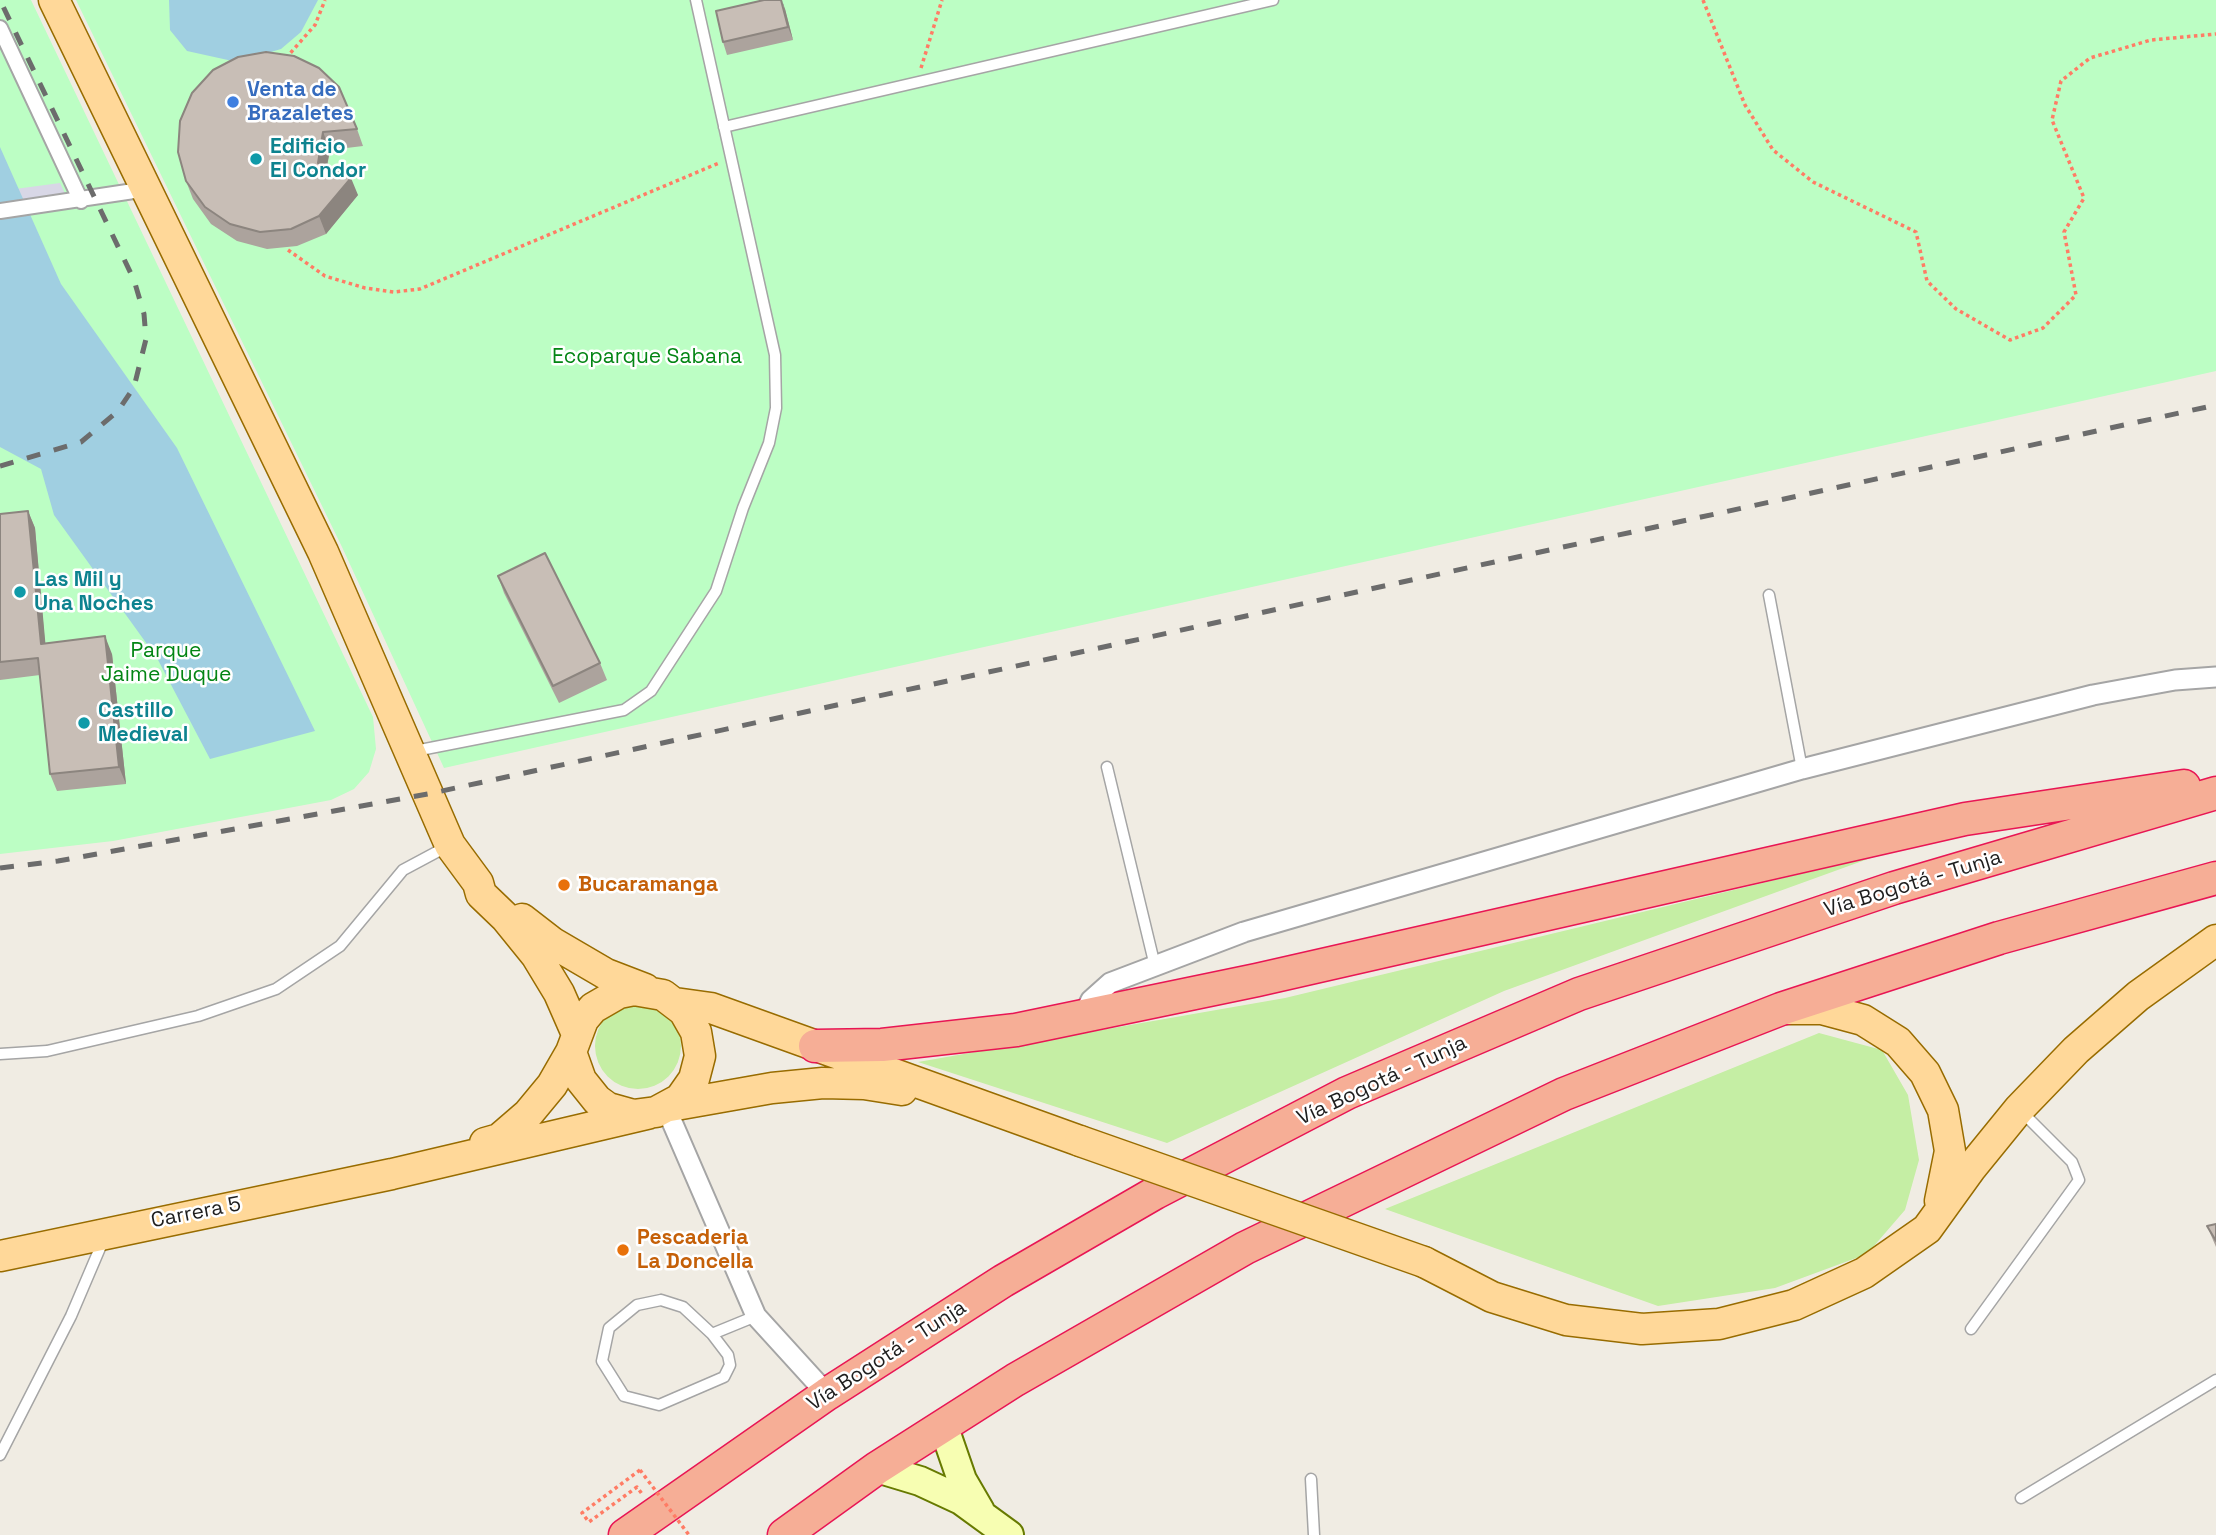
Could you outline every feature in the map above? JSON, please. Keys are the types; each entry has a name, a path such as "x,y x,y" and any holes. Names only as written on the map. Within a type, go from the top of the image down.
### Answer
{"highway":[{"path":"815,1046 950,1039 1082,1018 1965,819 2216,780"},
{"name":"Vía Bogotá - Tunja","path":"625,1535 827,1394 1003,1281 1143,1200 1360,1088 1592,990 1894,888 2216,793"},
{"path":"784,1535 877,1468 1015,1380 1245,1248 1389,1176 1564,1094 1781,1009 1999,938 2216,878"}],"main road":[{"path":"56,1 323,552 450,845 478,883 481,894 506,918 537,955 559,993 574,1043 580,1080 597,1100 620,1112 661,1109 694,1079 700,1056 699,1043 691,1021 662,997 606,974 552,943 512,911 489,887 478,883"},
{"path":"574,1043 593,1008 619,993 662,997 711,1008 1423,1262 1492,1297 1566,1320 1642,1329 1706,1325 1794,1305 1864,1273 1927,1229 1971,1168 2019,1109 2076,1050 2138,996 2216,940"},
{"path":"1781,1009 1822,1009 1863,1020 1898,1042 1925,1073 1943,1110 1950,1151 1944,1192 1927,1229"},
{"name":"Carrera 5","path":"392,1174 499,1139 528,1114 544,1095 574,1043"},
{"name":"Carrera 5","path":"0,1256 107,1231 392,1174 661,1109 772,1088 823,1083 864,1084 913,1091 958,1108 976,1104"},
{"path":"943,1425 961,1480 980,1511"},
{"path":"877,1468 920,1481 980,1511 1009,1535"}],"street":[{"path":"0,28 81,201"},
{"path":"0,211 134,193 159,185"},
{"path":"1082,1018 1091,1000 1101,989 1119,979 1244,932 1802,769 2093,695 2175,680 2216,677"},
{"path":"661,1109 756,1316 827,1394"}],"lane":[{"path":"411,752 624,710 651,691 716,591 743,508 769,443 776,408 775,355 696,0"},
{"path":"724,127 1273,0"},
{"path":"1769,595 1802,769"},
{"path":"1107,767 1155,966"},
{"path":"0,1054 47,1051 198,1016 276,989 340,946 403,870 450,845"},
{"path":"1971,1329 2078,1180 2072,1162 2019,1109"},
{"path":"0,1455 71,1316 107,1231"},
{"path":"661,1300 683,1307 712,1334 729,1355 730,1365 724,1377 659,1405 624,1396 602,1361 608,1328 637,1305 661,1300"},
{"path":"712,1334 756,1316"},
{"path":"2021,1498 2216,1380"},
{"path":"1311,1479 1314,1535"}],"path":[{"path":"281,62 296,50 315,25 325,0"},
{"path":"916,82 942,0"},
{"path":"1703,0 1745,105 1773,150 1813,182 1916,232 1927,282 1956,309 2010,340 2043,328 2076,295 2064,232 2084,198 2052,120 2061,81 2090,58 2151,40 2216,34"},
{"path":"288,250 325,276 365,289 394,292 421,289 730,159"},
{"path":"657,1513 637,1487 589,1522 582,1513 640,1470 689,1535"}],"green space":[{"name":"Parque Jaime Duque","path":"0,0 31,0 373,717 376,749 369,772 354,789 331,800 113,841 0,854"},
{"name":"Ecoparque Sabana","path":"76,0 2216,0 2216,371 444,768 342,547"},
{"path":"1879,855 1504,991 1167,1143 918,1062 1285,998"},
{"path":"638,1003 662,1010 674,1022 681,1046 674,1070 662,1082 638,1089 614,1082 602,1070 595,1046 602,1022 614,1010"},
{"path":"1819,1033 1882,1050 1908,1095 1919,1160 1905,1210 1867,1254 1775,1288 1658,1306 1385,1209"}],"shaded area":[{"path":"60,183 71,206 0,216 0,191"}],"water":[{"path":"169,0 318,0 301,32 281,49 237,62 187,51 170,30"},
{"path":"0,147 61,284 177,448 315,731 210,759 157,658 54,515 41,469 0,447"}],"building":[{"path":"764,0 781,0 788,27 723,42 716,11"},
{"name":"Edificio El Condor","path":"266,52 294,56 319,68 339,87 357,129 323,132 318,163 351,178 319,216 291,229 260,232 230,224 205,207 186,181 178,152 180,121 192,93 213,70 238,57"},
{"path":"28,511 41,644 105,636 119,767 50,774 38,658 0,662 0,514"},
{"path":"545,553 600,663 553,686 498,576"},
{"path":"2216,1224 2216,1241 2207,1226"}],"railway":[{"path":"0,0 134,280 144,314 146,339 134,387 118,411 81,442 0,466"},
{"path":"0,868 58,861 428,794 2216,405"}],"place":[{"name":"Venta de Brazaletes","path":"233,102"},
{"name":"Edificio El Condor","path":"256,159"},
{"name":"Las Mil y Una Noches","path":"20,592"},
{"name":"Castillo Medieval","path":"84,723"},
{"name":"Bucaramanga","path":"564,885"},
{"name":"Pescaderia La Doncella","path":"623,1250"}]}
